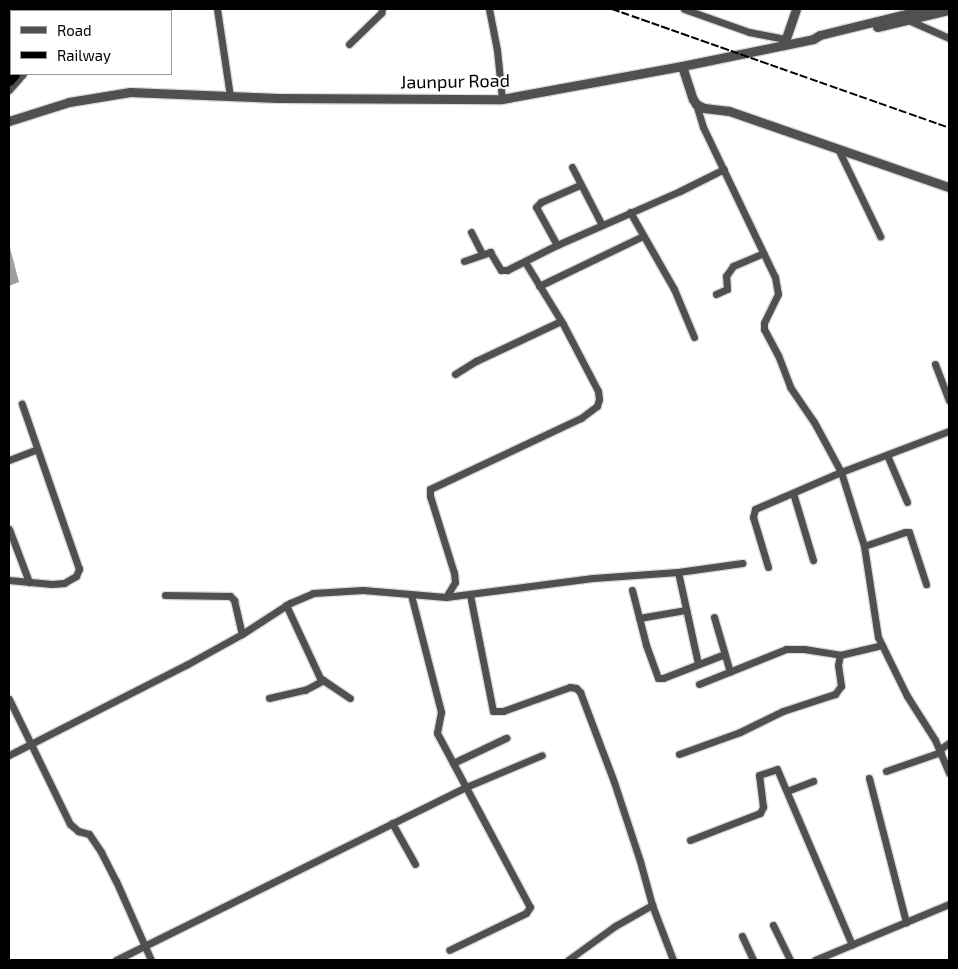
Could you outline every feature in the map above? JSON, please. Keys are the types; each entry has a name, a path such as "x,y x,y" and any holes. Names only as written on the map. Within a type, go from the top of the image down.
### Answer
{"street":[{"path":"217,9 230,96"},
{"path":"349,44 384,9"},
{"path":"489,9 497,50 502,100"},
{"path":"684,9 748,32 785,42 796,9"},
{"name":"Jaunpur Road","path":"9,121 69,102 130,92 230,96 502,100 682,66 785,42 813,39 820,35 926,9"},
{"path":"813,39 821,40 949,10"},
{"path":"898,16 949,38"},
{"path":"682,66 702,127 724,169 778,290 764,323 764,329 778,356 790,387 814,422 841,472 864,546 882,645 907,696 948,768"},
{"path":"9,90 22,75"},
{"path":"696,104 704,108 729,111 949,187"},
{"path":"838,149 880,236"},
{"path":"572,167 602,225"},
{"path":"464,261 490,252 503,271 680,191 724,169"},
{"path":"557,245 536,207 541,202 580,185"},
{"path":"630,212 674,289 694,337"},
{"path":"471,232 482,254"},
{"path":"539,286 643,236"},
{"path":"716,294 727,288 726,276 733,266 763,253"},
{"path":"446,597 455,582 454,574 430,496 430,489 581,418 597,406 599,399 598,391 561,321 525,262"},
{"path":"455,374 476,361 561,321"},
{"path":"935,364 949,400"},
{"path":"9,580 64,583 76,576 79,569 22,404"},
{"path":"768,567 752,514 755,509 841,472 949,431"},
{"path":"9,460 37,449"},
{"path":"887,455 906,502"},
{"path":"793,493 813,560"},
{"path":"9,529 30,582"},
{"path":"864,546 909,532 926,584"},
{"path":"9,756 242,634 286,605 313,593 363,590 446,597 593,578 678,572 742,563"},
{"path":"678,572 698,664"},
{"path":"632,590 646,644 658,678 663,678 725,654"},
{"path":"165,595 230,596 234,600 242,634"},
{"path":"410,595 441,712 437,733 530,907 526,913 449,950"},
{"path":"470,595 493,711 503,710 570,687 576,688 580,692 614,782 640,861 652,905 673,960"},
{"path":"286,605 314,668 324,680 350,698"},
{"path":"639,618 686,610"},
{"path":"714,617 730,672"},
{"path":"699,684 786,649 804,649 840,655 882,645"},
{"path":"679,754 740,732 783,711 835,694 841,686 838,666 840,655"},
{"path":"269,698 306,690 324,680"},
{"path":"9,699 70,824 78,831 89,834 101,852 151,960"},
{"path":"453,763 506,738"},
{"path":"886,771 940,751 949,743"},
{"path":"116,960 466,787 542,755"},
{"path":"690,840 760,813 764,807 759,778 762,773 777,769 852,945"},
{"path":"869,778 906,922"},
{"path":"787,790 813,781"},
{"path":"392,824 415,864"},
{"path":"815,960 949,904"},
{"path":"568,960 615,926 652,905"},
{"path":"773,925 790,960"},
{"path":"742,936 753,960"},
{"path":"833,952 838,960"}],"shaded area":[{"path":"9,244 19,282 9,286"}],"railway":[{"path":"612,9 949,128"}]}
